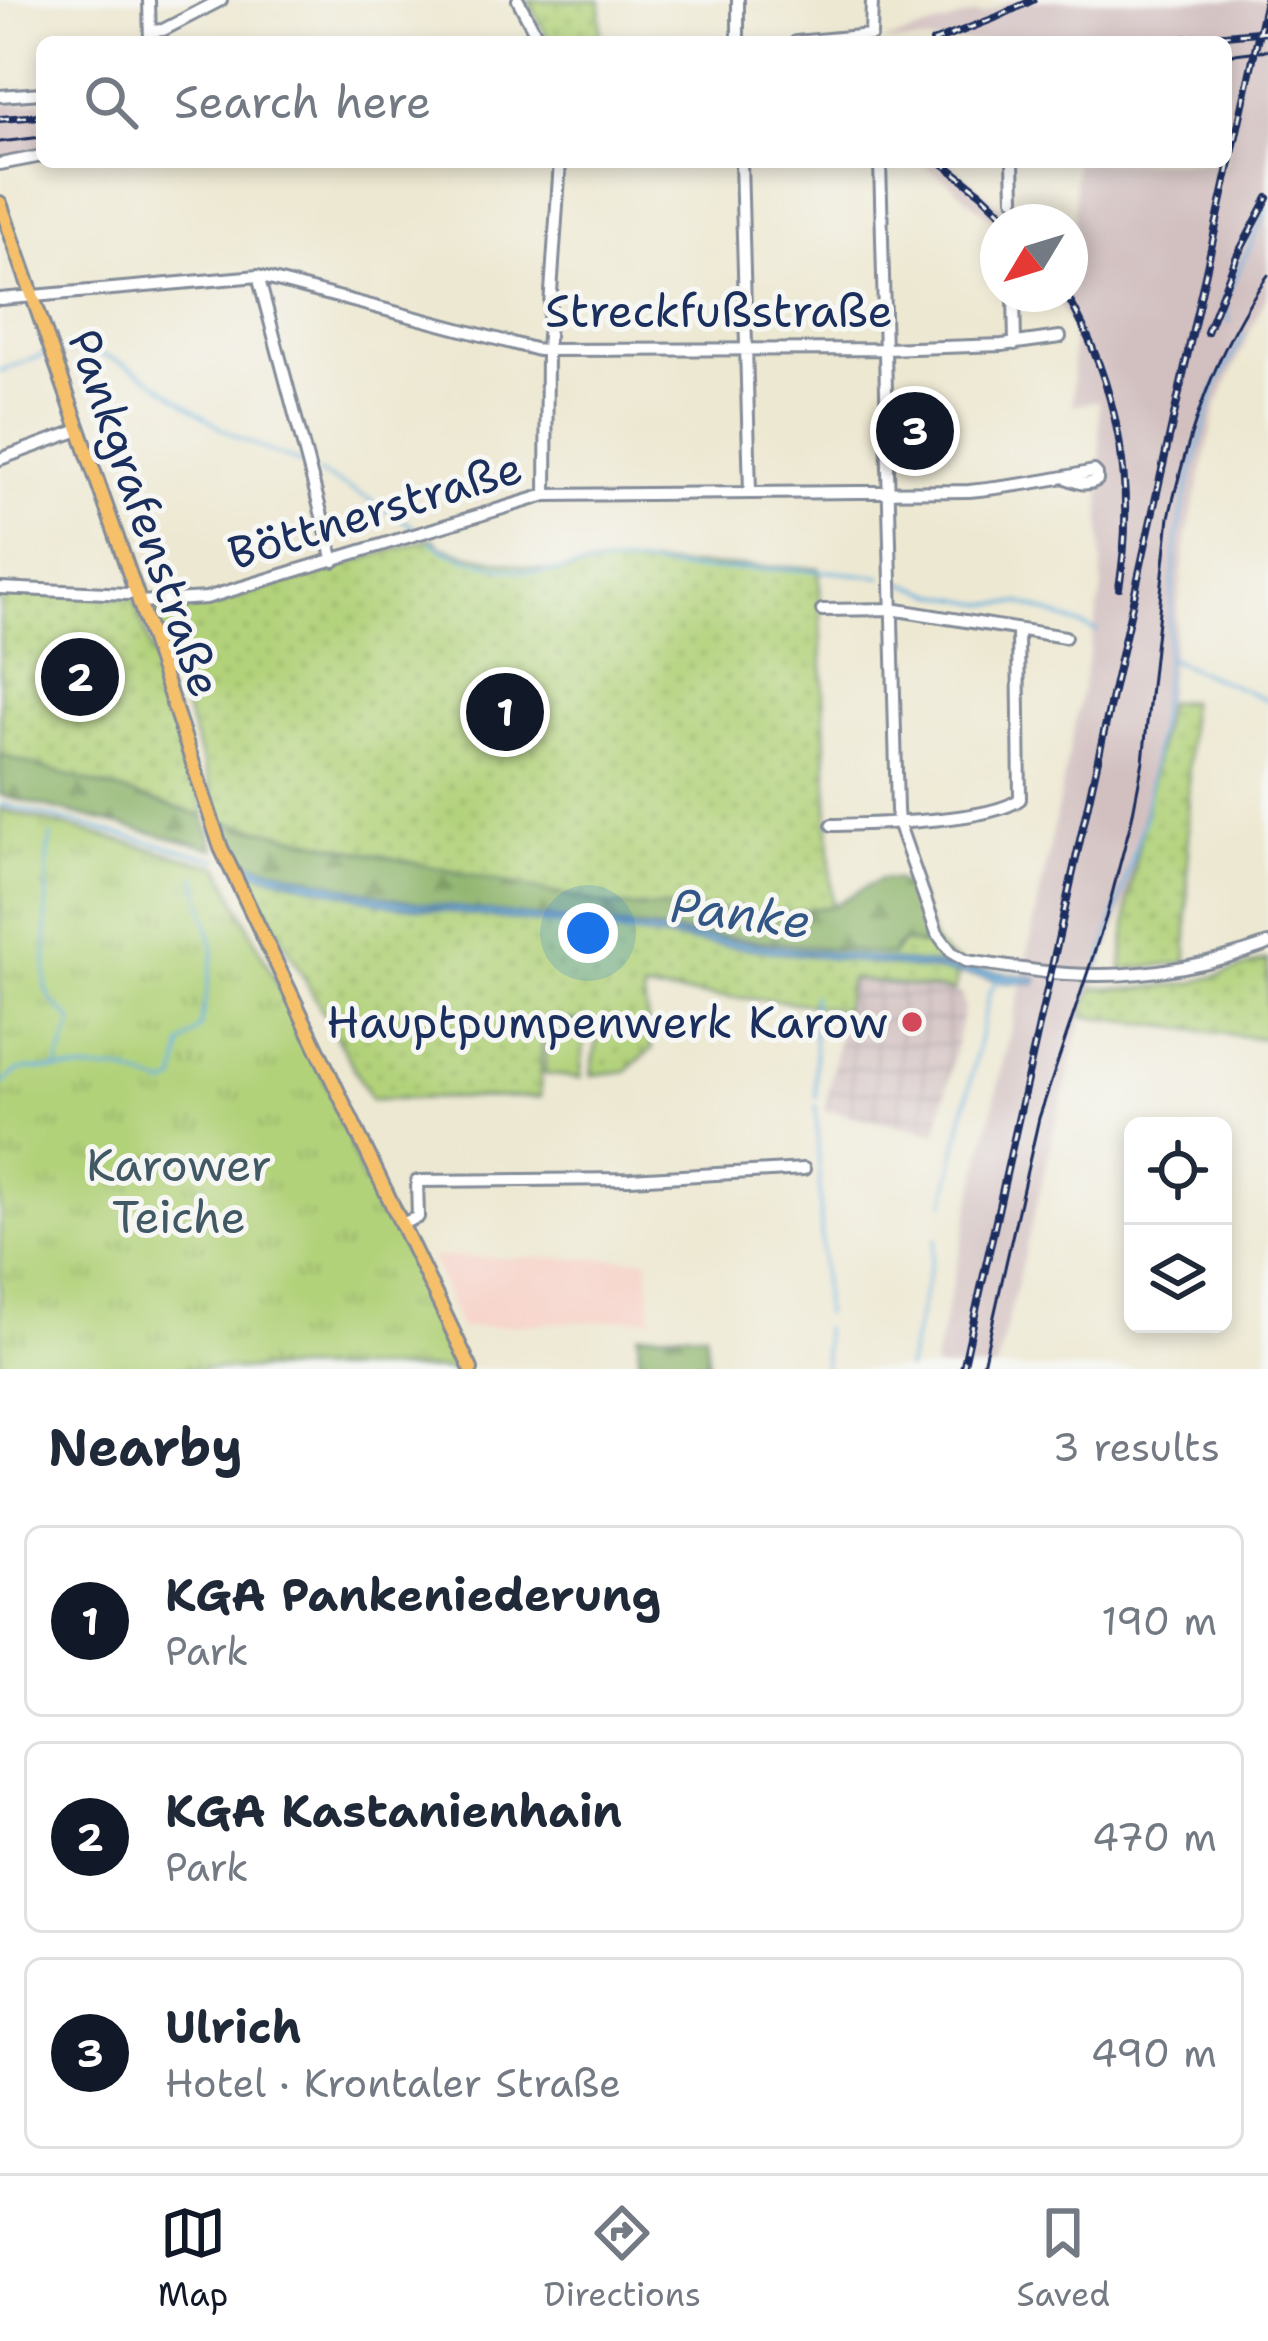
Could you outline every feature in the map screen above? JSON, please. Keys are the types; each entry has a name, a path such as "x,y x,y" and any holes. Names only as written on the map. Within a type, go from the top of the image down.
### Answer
{"main road":[{"name":"Pankgrafenstraße","path":"0,202 221,848 401,1224"},
{"path":"401,1224 471,1369"}],"street":[{"path":"149,0 150,36 221,0"},
{"path":"518,0 537,36"},
{"path":"738,0 738,36"},
{"path":"860,36 871,35 872,0"},
{"path":"0,96 36,93"},
{"path":"0,164 36,158"},
{"path":"546,495 547,350 560,168"},
{"path":"741,168 750,492"},
{"path":"880,168 898,822 937,933 966,961 1068,974 1154,972 1210,962 1268,944"},
{"path":"1013,168 1014,198"},
{"path":"259,276 334,561"},
{"name":"Streckfußstraße","path":"0,299 259,276 547,350 885,349 1015,344 1060,337"},
{"path":"1014,312 1015,344"},
{"path":"0,459 79,430"},
{"name":"Böttnerstraße","path":"0,588 206,598 546,495 969,491 1064,477"},
{"path":"822,610 891,609 1065,637"},
{"path":"832,825 961,817 1008,807 1020,799 1018,631"},
{"path":"401,1224 418,1217 417,1181 630,1179 804,1169"}],"shaded area":[{"path":"1013,0 1268,0 1268,292 1217,405 1187,535 1166,703 1129,894 1083,1016 996,1369 933,1369 1026,963 1102,589 1099,400 1073,406 1072,331 1063,312 1088,312 1088,204 1074,204 1075,168 1232,168 1232,36 903,36"},
{"path":"36,101 36,153 0,160 0,104"},
{"path":"927,168 957,168 998,204 980,204 980,209"},
{"path":"850,979 961,995 964,1008 937,1133 825,1110"},
{"path":"432,1257 648,1259 652,1318 460,1328"}],"green space":[{"path":"528,0 600,0 601,36 547,36"},
{"path":"432,538 461,553 554,573 602,564 819,568 832,906 789,913 612,906 221,821 153,607 207,607"},
{"path":"0,592 134,599 204,816 0,755"},
{"path":"1189,701 1187,962 1122,970 1129,894 1166,703"},
{"path":"0,755 204,816 215,849 0,795"},
{"name":"Karower Teiche","path":"0,809 220,867 352,1135 350,1145 364,1184 371,1177 460,1369 0,1369"},
{"path":"221,821 612,906 789,913 832,906 880,879 897,880 917,895 933,941 923,945 903,942 892,955 395,899 239,860"},
{"path":"239,860 445,907 892,955 903,942 923,945 933,941 961,963 954,991 850,979 844,1010 643,991 652,1049 626,1071 591,1075 600,1023 546,1018 540,1097 371,1099"},
{"path":"1268,960 1268,1039 1083,1016 1093,988 1193,983"},
{"path":"549,1021 586,1025 580,1078 544,1074"},
{"path":"705,1332 709,1369 640,1369 638,1334"}],"water":[{"path":"237,860 395,900 1037,978 1036,983 1003,982 392,905 240,868"}],"waterway":[{"path":"1230,322 1224,302 1268,208"},
{"path":"1100,965 1145,816 1187,489 1214,391 1244,334"},
{"path":"62,352 94,353 116,360 235,436 302,464"},
{"path":"0,371 43,355"},
{"path":"319,473 414,527"},
{"path":"431,541 469,559 534,572 620,564 881,577"},
{"path":"901,582 987,604 1022,603 1097,631"},
{"path":"1167,658 1268,700"},
{"name":"Panke","path":"0,804 219,860"},
{"path":"51,836 46,988 73,1021 57,1068"},
{"path":"0,1086 25,1069 122,1071 167,1086 176,1081 182,1045 200,1028 214,951 196,876"},
{"path":"945,1202 989,993 999,978"},
{"path":"813,995 816,1097"},
{"path":"816,1106 819,1167"},
{"path":"819,1171 824,1314"},
{"path":"907,1369 936,1239"},
{"path":"824,1328 825,1369"}],"tram line":[{"path":"1232,54 1268,50"},
{"path":"0,142 36,138"},
{"path":"982,1369 1039,1118 1106,917 1132,818 1143,761 1169,517 1177,485 1219,361 1268,275"}],"railway":[{"path":"948,36 1033,0"},
{"path":"1232,154 1266,0"},
{"path":"1214,36 1268,31"},
{"path":"0,119 36,116"},
{"path":"949,168 992,204"},
{"path":"963,1369 1229,168"},
{"path":"1207,332 1237,256 1268,198"},
{"path":"1076,312 1099,363 1118,436 1125,511 1119,588"}],"place":[{"name":"Ulrich","path":"915,431"},
{"name":"KGA Kastanienhain","path":"80,677"},
{"name":"KGA Pankeniederung","path":"505,712"},
{"name":"Hauptpumpenwerk Karow","path":"912,1022"}]}
